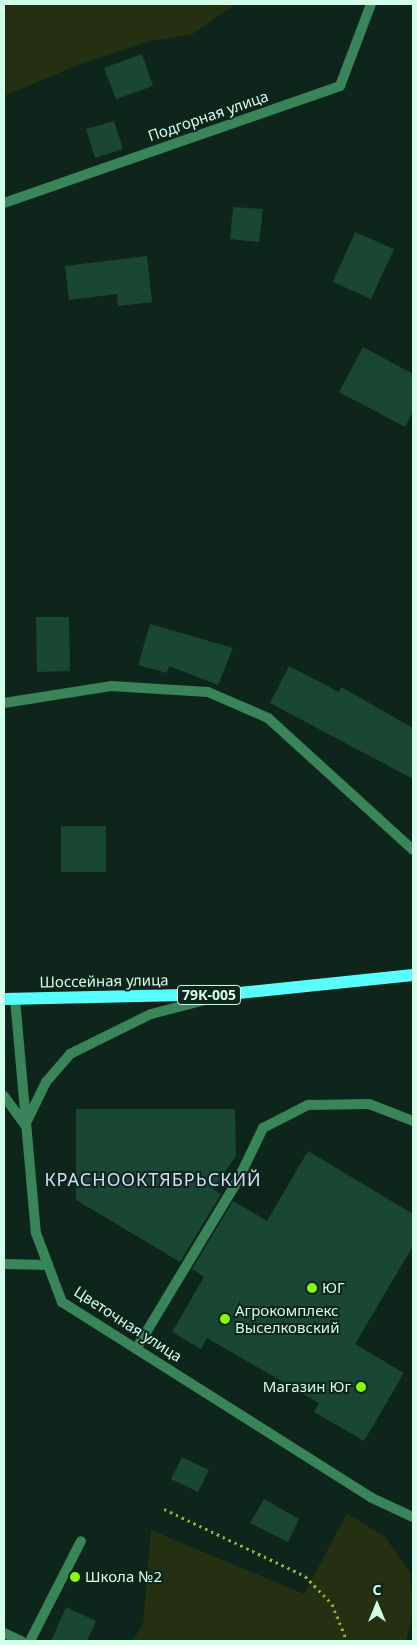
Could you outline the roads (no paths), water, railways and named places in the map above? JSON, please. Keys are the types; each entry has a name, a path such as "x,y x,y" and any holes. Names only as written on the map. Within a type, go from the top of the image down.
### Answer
{"main road":[{"name":"Шоссейная улица","path":"10,999 229,994 413,975"}],"street":[{"name":"Подгорная улица","path":"4,203 340,86 371,4"},
{"path":"4,703 111,686 208,692 268,718 413,850"},
{"path":"4,1096 25,1125 46,1082 70,1054 151,1014 229,994"},
{"name":"Цветочная улица","path":"10,999 36,1233 62,1302 372,1498 413,1517"},
{"path":"136,1349 238,1180 263,1128 308,1105 369,1104 413,1121"},
{"path":"4,1264 48,1265"},
{"path":"30,1641 81,1541"},
{"path":"4,1633 21,1641"}],"place":[{"name":"ЮГ","path":"312,1288"},
{"name":"Агрокомплекс Выселковский","path":"225,1319"},
{"name":"Магазин Юг","path":"361,1387"},
{"name":"Школа №2","path":"75,1577"}],"district":[{"name":"КРАСНООКТЯБРЬСКИЙ","path":"153,1179"}]}
